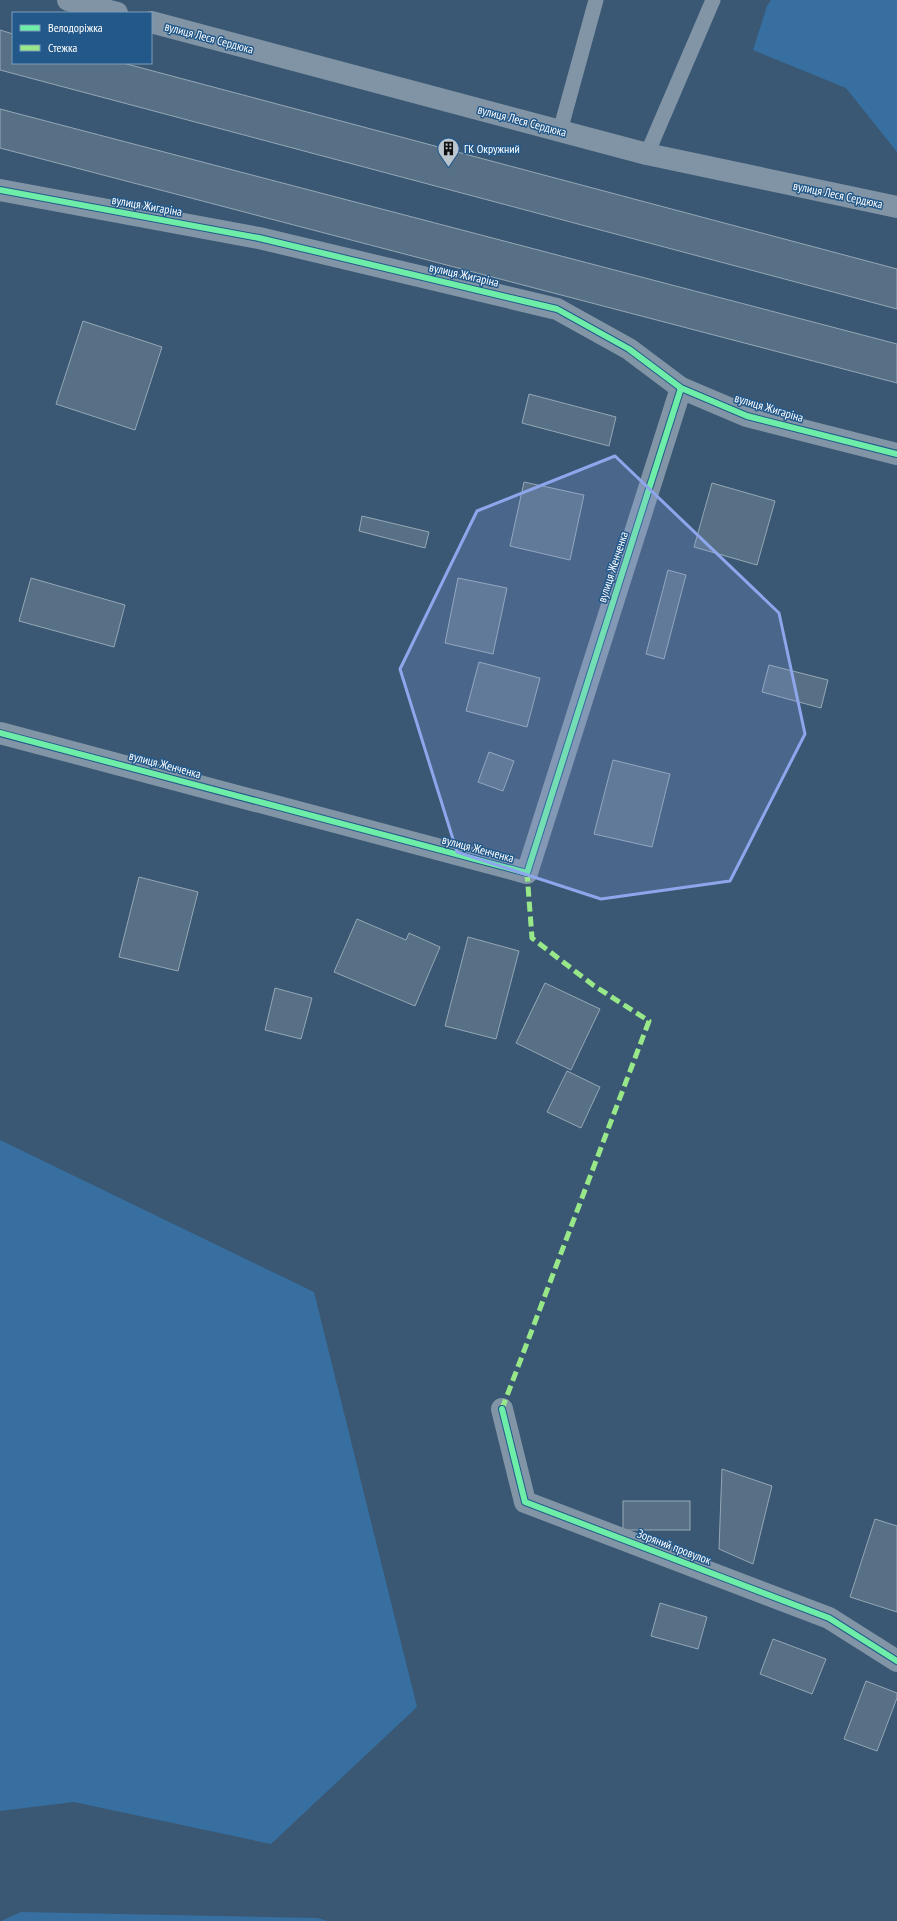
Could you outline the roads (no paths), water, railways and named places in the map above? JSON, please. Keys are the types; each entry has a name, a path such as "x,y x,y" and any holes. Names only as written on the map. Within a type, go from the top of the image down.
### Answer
{"main road":[{"path":"68,0 113,12"},
{"name":"вулиця Леся Сердюка","path":"152,22 647,154 897,207"}],"street":[{"name":"вулиця Жигаріна","path":"0,190 259,238 557,309 629,349 681,388 747,416 897,454"},
{"name":"вулиця Женченка","path":"0,733 527,874 681,388"},
{"name":"Зоряний провулок","path":"502,1409 525,1502 829,1618 897,1661"}],"lane":[{"path":"560,131 596,0"},
{"path":"647,154 714,0"}],"place":[{"name":"ГК Окружний","path":"448,168"}]}
